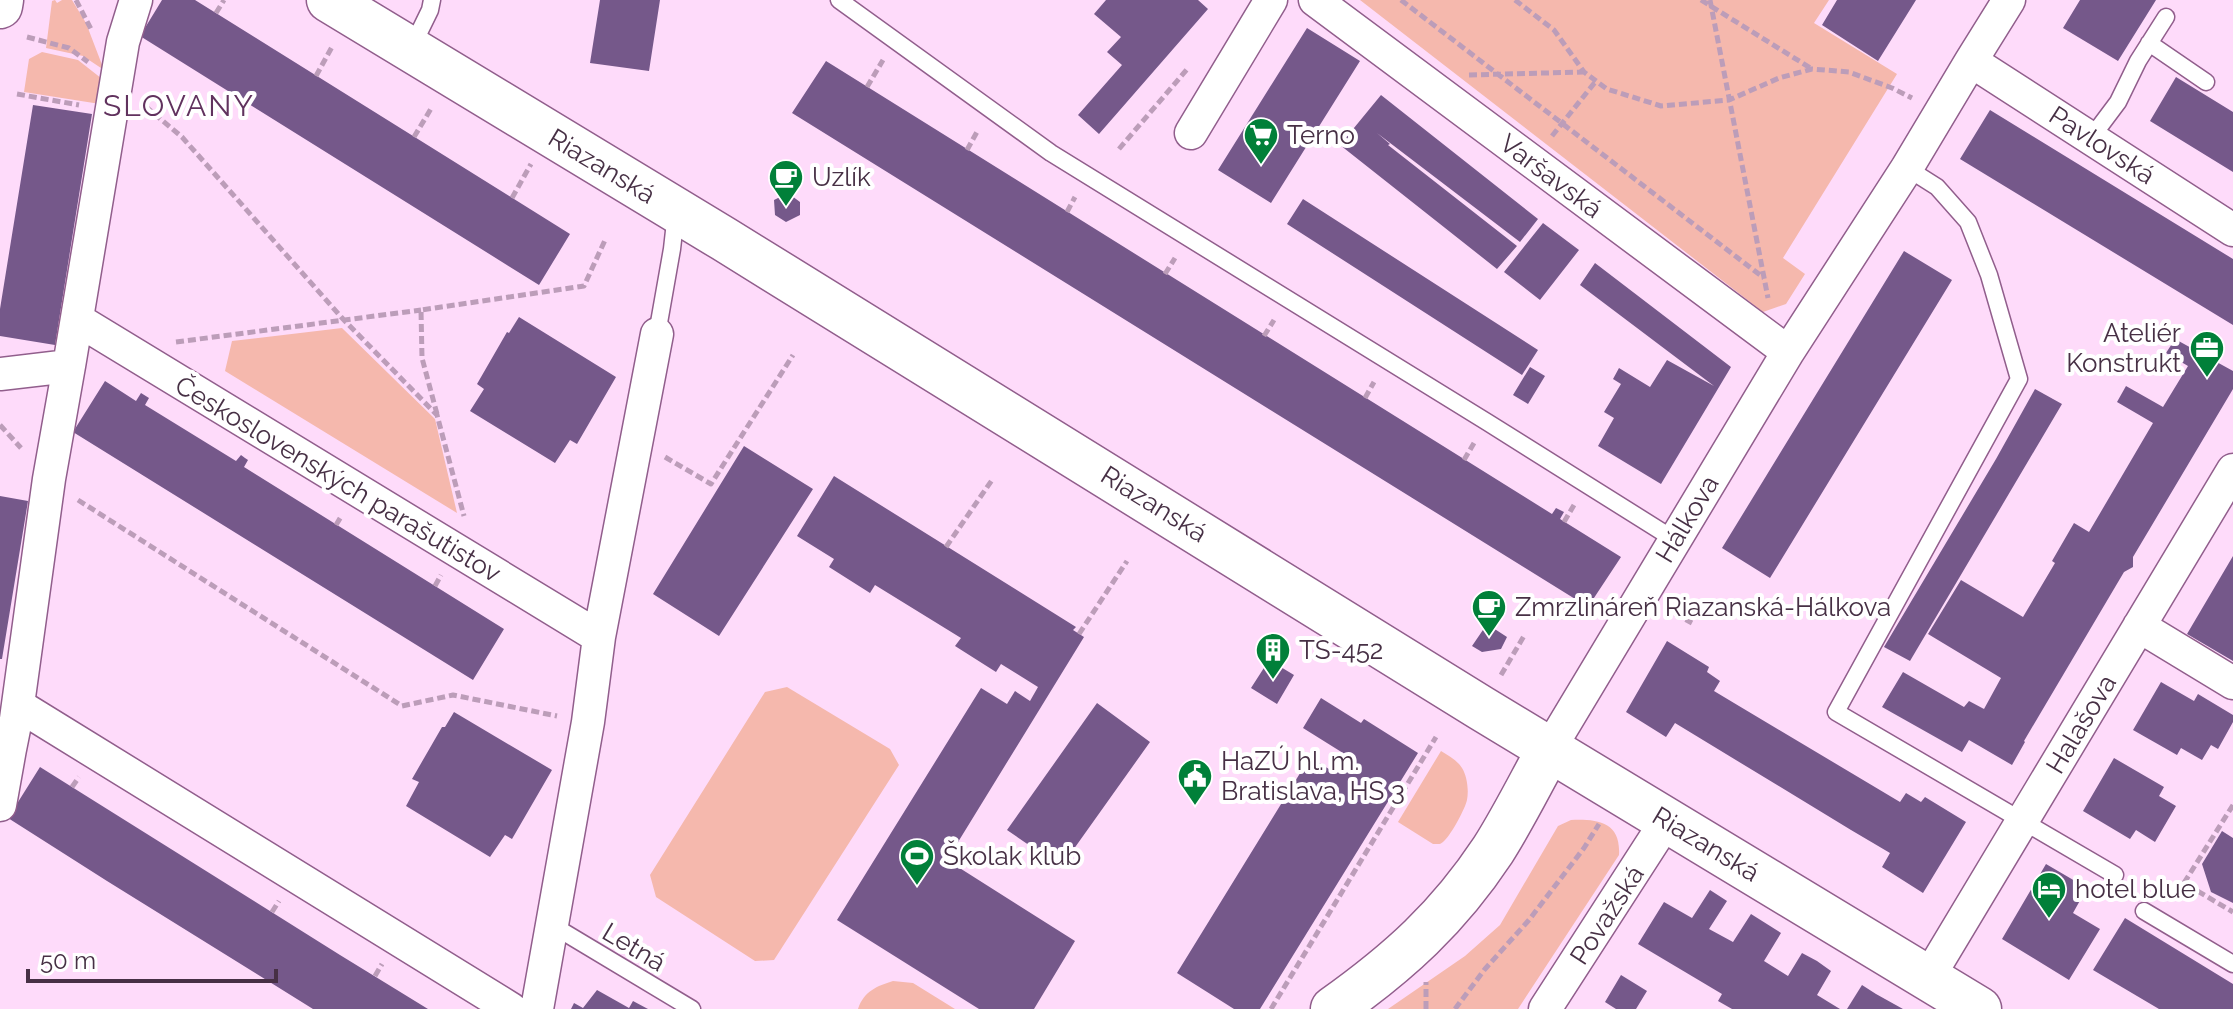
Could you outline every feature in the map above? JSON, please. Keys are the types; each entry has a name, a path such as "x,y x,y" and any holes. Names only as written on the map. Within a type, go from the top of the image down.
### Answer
{"street":[{"path":"0,805 49,479 123,42 136,0"},
{"name":"Riazanská","path":"329,0 676,210 1955,999"},
{"path":"1191,133 1271,0"},
{"name":"Varšavská","path":"1315,0 1788,352"},
{"name":"Hálkova","path":"1333,1009 1415,945 1459,897 1494,847 1550,748 1788,352 1907,168 2009,0"},
{"name":"Pavlovská","path":"1971,61 2233,230"},
{"name":"Československých parašutistov","path":"78,320 599,637"},
{"path":"537,1009 588,722 599,637 657,334"},
{"path":"0,374 69,366"},
{"name":"Halašova","path":"1955,999 2023,821 2233,470"},
{"path":"2139,626 2233,683"},
{"path":"11,731 511,1009"},
{"name":"Považská","path":"1545,1009 1667,820"}],"lane":[{"path":"410,51 432,0"},
{"path":"839,0 1051,153 1675,540"},
{"path":"2091,138 2118,102 2138,61 2166,17"},
{"path":"2149,43 2206,82"},
{"path":"1907,168 1937,187 1968,222 1989,275 2019,379 1836,712 2115,875"},
{"path":"657,334 676,210"},
{"path":"2144,911 2233,964"},
{"name":"Letná","path":"552,925 692,1009"}],"path":[{"path":"76,0 89,22 108,69 114,96"},
{"path":"216,13 224,0"},
{"path":"1401,0 1764,278"},
{"path":"1515,0 1554,30 1584,72 1607,89 1661,106 1729,100 1779,78 1812,69 1849,72 1917,100"},
{"path":"1701,0 1711,3 1812,69"},
{"path":"1711,3 1770,306"},
{"path":"9,14 69,48 114,96 182,137 343,319 437,415"},
{"path":"1119,149 1198,57"},
{"path":"1442,95 1457,76 1584,72"},
{"path":"1533,163 1596,81"},
{"path":"17,94 114,96"},
{"path":"124,348 584,286 606,238"},
{"path":"421,310 422,358 466,525 466,557"},
{"path":"637,440 711,484 793,355"},
{"path":"0,425 58,488 402,706 453,695 588,722"},
{"path":"946,547 992,480"},
{"path":"1079,634 1127,561"},
{"path":"1675,614 1692,623"},
{"path":"1501,675 1524,636"},
{"path":"1271,1009 1436,737"},
{"path":"2233,805 2184,883 2233,912"},
{"path":"1455,1009 1485,969 1529,920 1584,848 1602,818"},
{"path":"1426,1009 1427,973"}],"shaded area":[{"path":"72,0 86,23 104,70 83,56 46,48 52,1 57,3"},
{"path":"1360,0 1829,0 1814,23 1897,74 1783,258 1805,274 1786,304 1763,312"},
{"path":"42,52 78,60 106,82 100,104 24,92 29,59"},
{"path":"342,328 435,419 457,513 225,371 232,341"},
{"path":"787,687 890,749 899,765 774,960 755,961 656,897 650,875 765,692"},
{"path":"1441,751 1462,768 1468,796 1448,837 1441,843 1433,844 1398,822"},
{"path":"1571,820 1590,820 1612,829 1619,844 1619,855 1518,1009 1388,1009 1465,956 1500,925 1558,826"},
{"path":"893,981 913,983 955,1009 858,1009 872,990"}],"building":[{"path":"162,0 195,0 570,234 539,285 140,36"},
{"path":"600,0 660,0 649,71 590,63"},
{"path":"1106,0 1198,0 1208,9 1099,134 1078,115 1122,65 1107,52 1121,37 1094,14"},
{"path":"1837,0 1916,0 1878,61 1822,25"},
{"path":"2080,0 2156,0 2118,61 2063,28"},
{"path":"1307,28 1360,61 1271,203 1218,170"},
{"path":"826,61 1552,514 1556,508 1564,512 1560,519 1621,557 1588,607 792,113"},
{"path":"2176,77 2233,112 2233,172 2150,121"},
{"path":"1381,95 1538,219 1520,242 1377,133 1388,145 1517,246 1497,269 1340,145"},
{"path":"33,105 92,114 55,345 0,336 0,309"},
{"path":"1990,110 2233,259 2233,325 1960,159"},
{"path":"788,193 800,202 800,215 786,222 775,215 774,200"},
{"path":"1303,199 1538,350 1522,375 1287,224"},
{"path":"1543,223 1579,250 1540,300 1504,272"},
{"path":"1904,251 1952,280 1770,578 1722,548"},
{"path":"1595,263 1731,367 1661,484 1598,446 1614,418 1604,412 1621,384 1613,379 1619,368 1650,387 1667,360 1714,386 1580,285"},
{"path":"519,317 616,377 577,444 570,440 555,463 470,411 484,389 477,384"},
{"path":"2175,339 2233,371 2233,389 2133,557 2133,567 2124,572 2012,765 1969,740 1962,752 1882,707 1903,672 1964,707 1969,701 1984,709 2001,678 1928,634 1961,580 2023,617 2074,523 2089,532 2153,423 2117,402 2126,386 2163,407 2188,366 2166,353"},
{"path":"1530,367 1545,376 1528,404 1513,395"},
{"path":"105,381 136,401 141,393 149,398 145,405 236,461 241,455 248,460 244,467 504,629 473,680 73,432"},
{"path":"2035,389 2062,404 1910,661 1884,647"},
{"path":"744,446 813,489 719,636 653,594"},
{"path":"834,476 1076,627 1073,630 1084,637 947,860 1075,941 1034,1009 979,1009 837,920 981,688 1007,704 1015,691 1030,701 1038,687 1001,664 996,672 955,646 961,638 875,585 870,593 829,567 834,559 797,536"},
{"path":"0,496 28,501 2,659 0,659"},
{"path":"2233,556 2233,661 2187,634"},
{"path":"1487,624 1507,637 1501,649 1482,652 1472,646"},
{"path":"1667,641 1709,667 1707,672 1720,681 1714,691 1900,802 1906,793 1921,802 1925,797 1966,822 1923,893 1882,867 1890,853 1675,723 1666,737 1626,712"},
{"name":"TS-452","path":"1269,660 1294,675 1277,704 1251,688"},
{"path":"2161,682 2194,701 2198,694 2233,715 2233,722 2218,749 2211,745 2202,760 2181,748 2177,755 2133,730"},
{"path":"1321,698 1361,723 1364,719 1418,753 1260,1009 1234,1009 1177,973 1310,757 1332,771 1343,753 1303,728"},
{"path":"1097,703 1150,742 1061,867 1007,830"},
{"path":"454,712 552,770 512,839 505,835 490,857 406,806 419,782 412,779"},
{"path":"2114,758 2164,787 2159,796 2176,806 2155,842 2136,830 2130,839 2083,811"},
{"path":"40,767 428,1009 313,1009 107,881 8,818"},
{"path":"2222,831 2233,838 2233,903 2211,892 2202,864"},
{"name":"hotel blue","path":"2046,864 2087,888 2073,913 2100,929 2069,980 2002,939"},
{"path":"1710,890 1727,901 1709,929 1733,942 1751,914 1781,933 1764,961 1788,976 1802,953 1817,961 1831,971 1817,995 1840,1009 1732,1009 1718,1001 1722,994 1638,944 1664,902 1692,918"},
{"path":"2125,918 2233,984 2233,1009 2159,1009 2093,970"},
{"path":"1621,975 1647,991 1636,1009 1616,1009 1605,1002"},
{"path":"1862,985 1876,994 1903,1009 1847,1009"},
{"path":"597,990 629,1008 633,1001 648,1009 571,1009 574,1003 583,1008"}],"place":[{"name":"Terno","path":"1261,166"},
{"name":"Uzlík","path":"786,208"},
{"name":"Ateliér Konstrukt","path":"2207,379"},
{"name":"Zmrzlináreň Riazanská-Hálkova","path":"1489,638"},
{"name":"TS-452","path":"1273,681"},
{"name":"HaZÚ hl. m. Bratislava, HS 3","path":"1195,807"},
{"name":"Školak klub","path":"917,887"},
{"name":"hotel blue","path":"2049,920"}],"district":[{"name":"SLOVANY","path":"179,106"}]}
